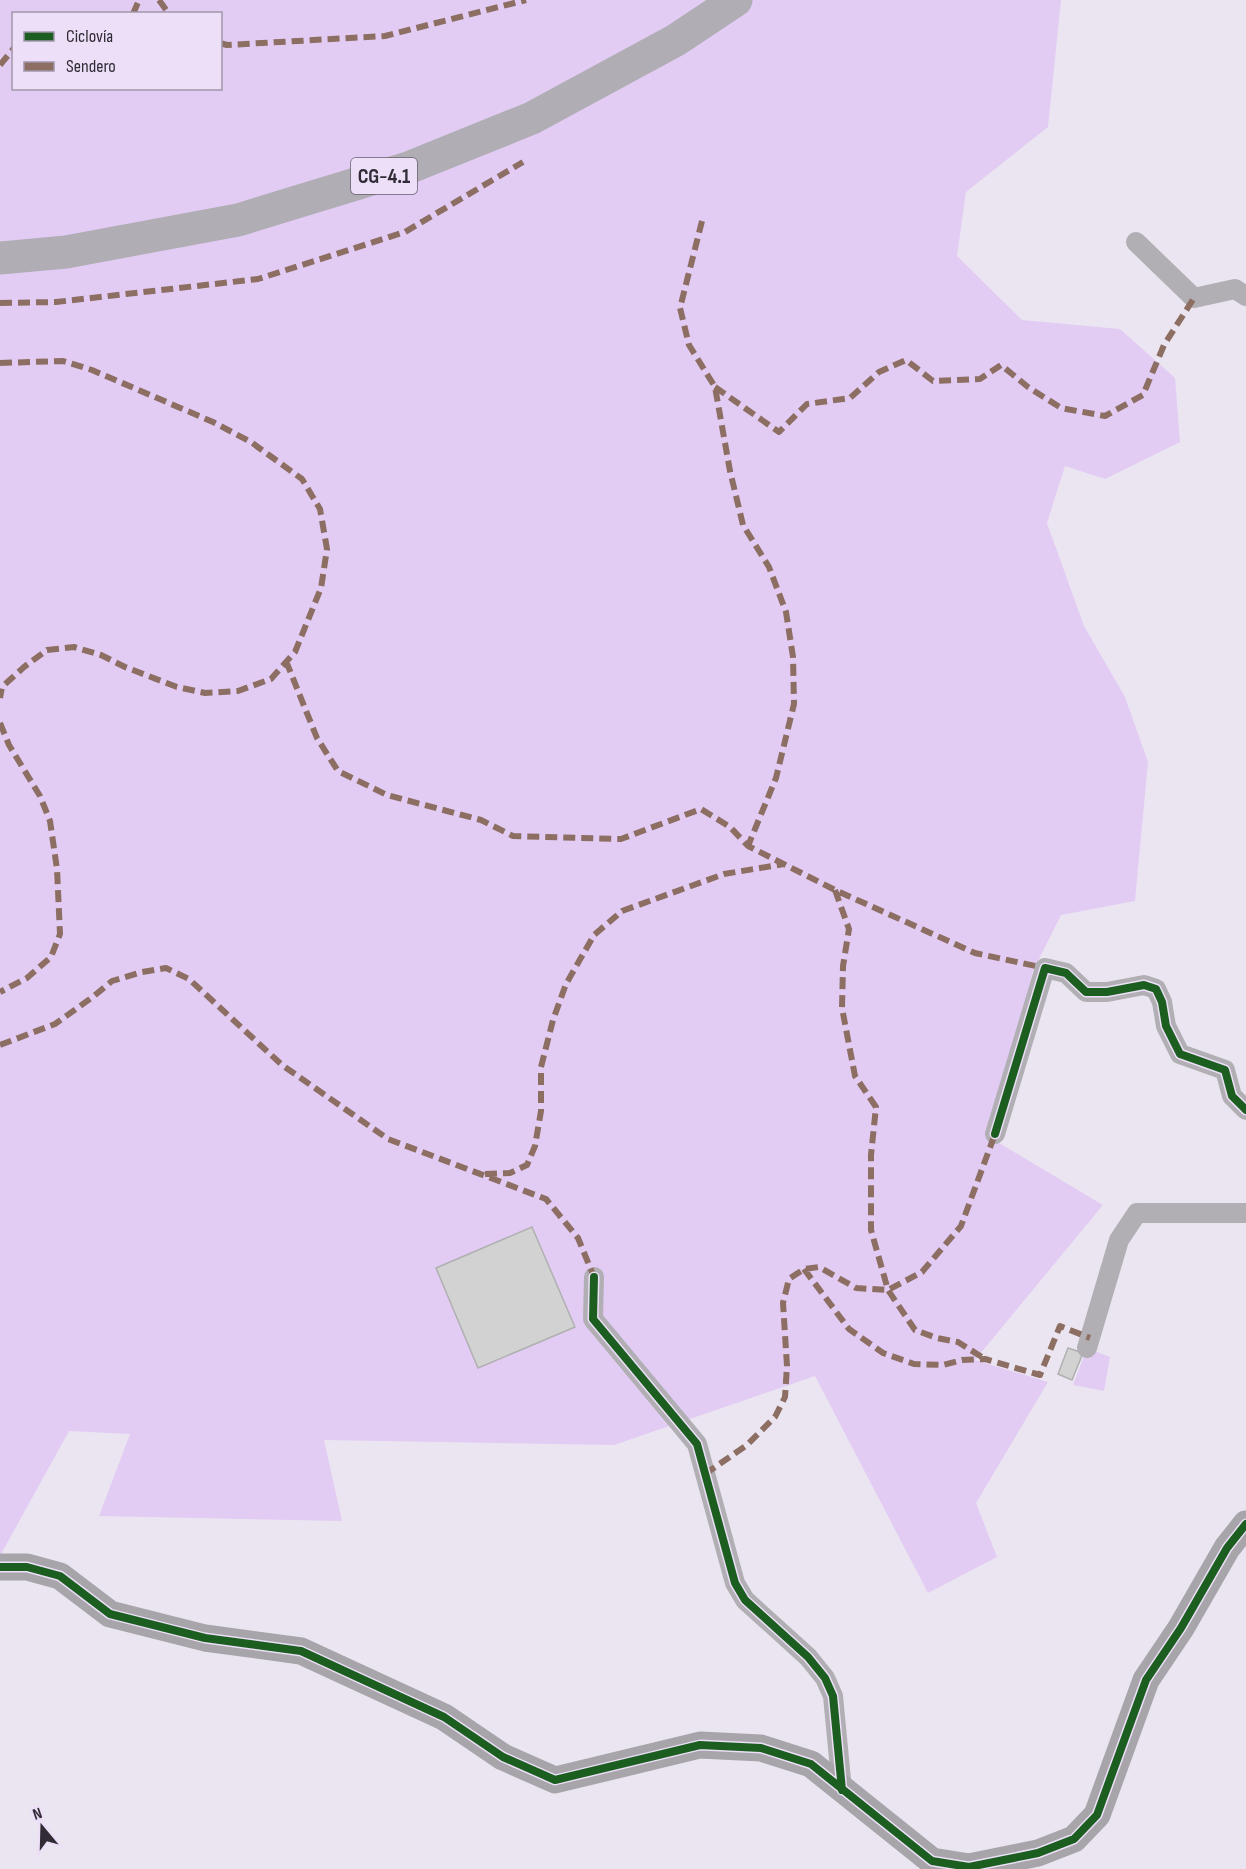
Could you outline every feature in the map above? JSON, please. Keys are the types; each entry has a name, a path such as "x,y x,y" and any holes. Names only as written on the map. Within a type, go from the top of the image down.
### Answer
{"highway":[{"name":"CG-4.1","path":"0,258 66,252 238,220 408,168 531,118 676,40 736,0"}],"street":[{"path":"1136,242 1194,298 1235,290 1246,296"},
{"path":"995,1134 1045,968 1066,973 1086,992 1107,992 1144,985 1155,989 1162,1002 1166,1026 1180,1054 1225,1070 1232,1096 1246,1110"},
{"path":"1087,1348 1119,1240 1137,1213 1246,1213"},
{"path":"594,1277 593,1319 697,1444 733,1574 745,1600 808,1657 825,1678 833,1696 842,1790"},
{"path":"0,1567 27,1567 60,1576 110,1614 205,1638 301,1651 444,1717 503,1757 555,1780 700,1745 761,1748 811,1764 932,1861 969,1868 1038,1853 1074,1839 1097,1815 1146,1680 1181,1628 1227,1548 1246,1524"}],"shaded area":[{"path":"0,0 1061,0 1048,127 966,192 957,256 1022,320 1120,329 1175,378 1180,442 1105,479 1065,466 1047,523 1084,626 1125,697 1148,762 1135,901 1061,915 1033,971 989,1137 1103,1205 975,1360 1048,1382 976,1503 997,1557 928,1593 815,1376 614,1445 324,1440 342,1521 99,1516 130,1434 69,1431 0,1556"},
{"path":"1087,1348 1110,1357 1104,1391 1073,1385"}],"building":[{"path":"532,1227 575,1327 478,1368 436,1268"},
{"path":"1068,1348 1083,1353 1072,1380 1058,1374"}],"marked path":[{"path":"134,12 139,0"},
{"path":"159,0 168,12"},
{"path":"222,44 385,36 526,0"},
{"path":"0,65 12,50"},
{"path":"0,303 56,302 258,279 405,232 523,162"},
{"path":"702,221 680,308 689,345 715,387 730,471 743,525 769,567 786,612 793,657 794,704 776,778 748,846"},
{"path":"715,387 779,432 807,404 850,398 879,372 906,360 933,381 980,379 1001,365 1028,387 1061,408 1105,416 1143,395 1164,345 1194,298"},
{"path":"0,363 63,361 92,370 213,422 251,442 302,479 320,509 327,549 321,588 295,652 271,679 238,691 205,693 177,687 101,655 74,647 47,650 2,687 0,698"},
{"path":"286,661 317,738 338,771 387,795 481,820 513,836 621,839 701,809 730,827 748,846 835,890 975,953 1045,968"},
{"path":"0,723 9,745 40,796 50,821 57,869 60,934 51,957 27,978 0,992"},
{"path":"485,1174 510,1173 527,1165 535,1146 541,1111 541,1067 553,1020 566,984 594,935 622,911 724,874 784,864"},
{"path":"835,890 849,929 843,966 842,1008 855,1076 876,1107 871,1155 871,1230 888,1290 915,1330 958,1342 985,1359"},
{"path":"0,1045 55,1024 112,981 166,968 189,979 282,1065 388,1139 546,1199 578,1238 594,1277"},
{"path":"705,1474 747,1445 775,1417 785,1397 787,1366 783,1303 789,1279 804,1269 819,1267 856,1288 888,1290 922,1272 961,1226 995,1134"},
{"path":"804,1269 849,1329 883,1353 914,1364 943,1365 962,1360 985,1359 1040,1375 1060,1326 1090,1338"}],"cycle path":[{"path":"995,1134 1045,968 1066,973 1086,992 1107,992 1144,985 1156,989 1162,1002 1166,1026 1180,1054 1225,1070 1232,1096 1246,1110"},
{"path":"594,1277 593,1319 697,1444 735,1583 745,1600 808,1657 825,1678 833,1696 842,1790"},
{"path":"0,1567 27,1567 60,1576 110,1614 205,1638 301,1651 444,1717 503,1757 555,1780 700,1745 761,1748 811,1764 932,1861 969,1867 1038,1853 1074,1839 1097,1815 1146,1680 1181,1628 1227,1548 1246,1524"}]}
